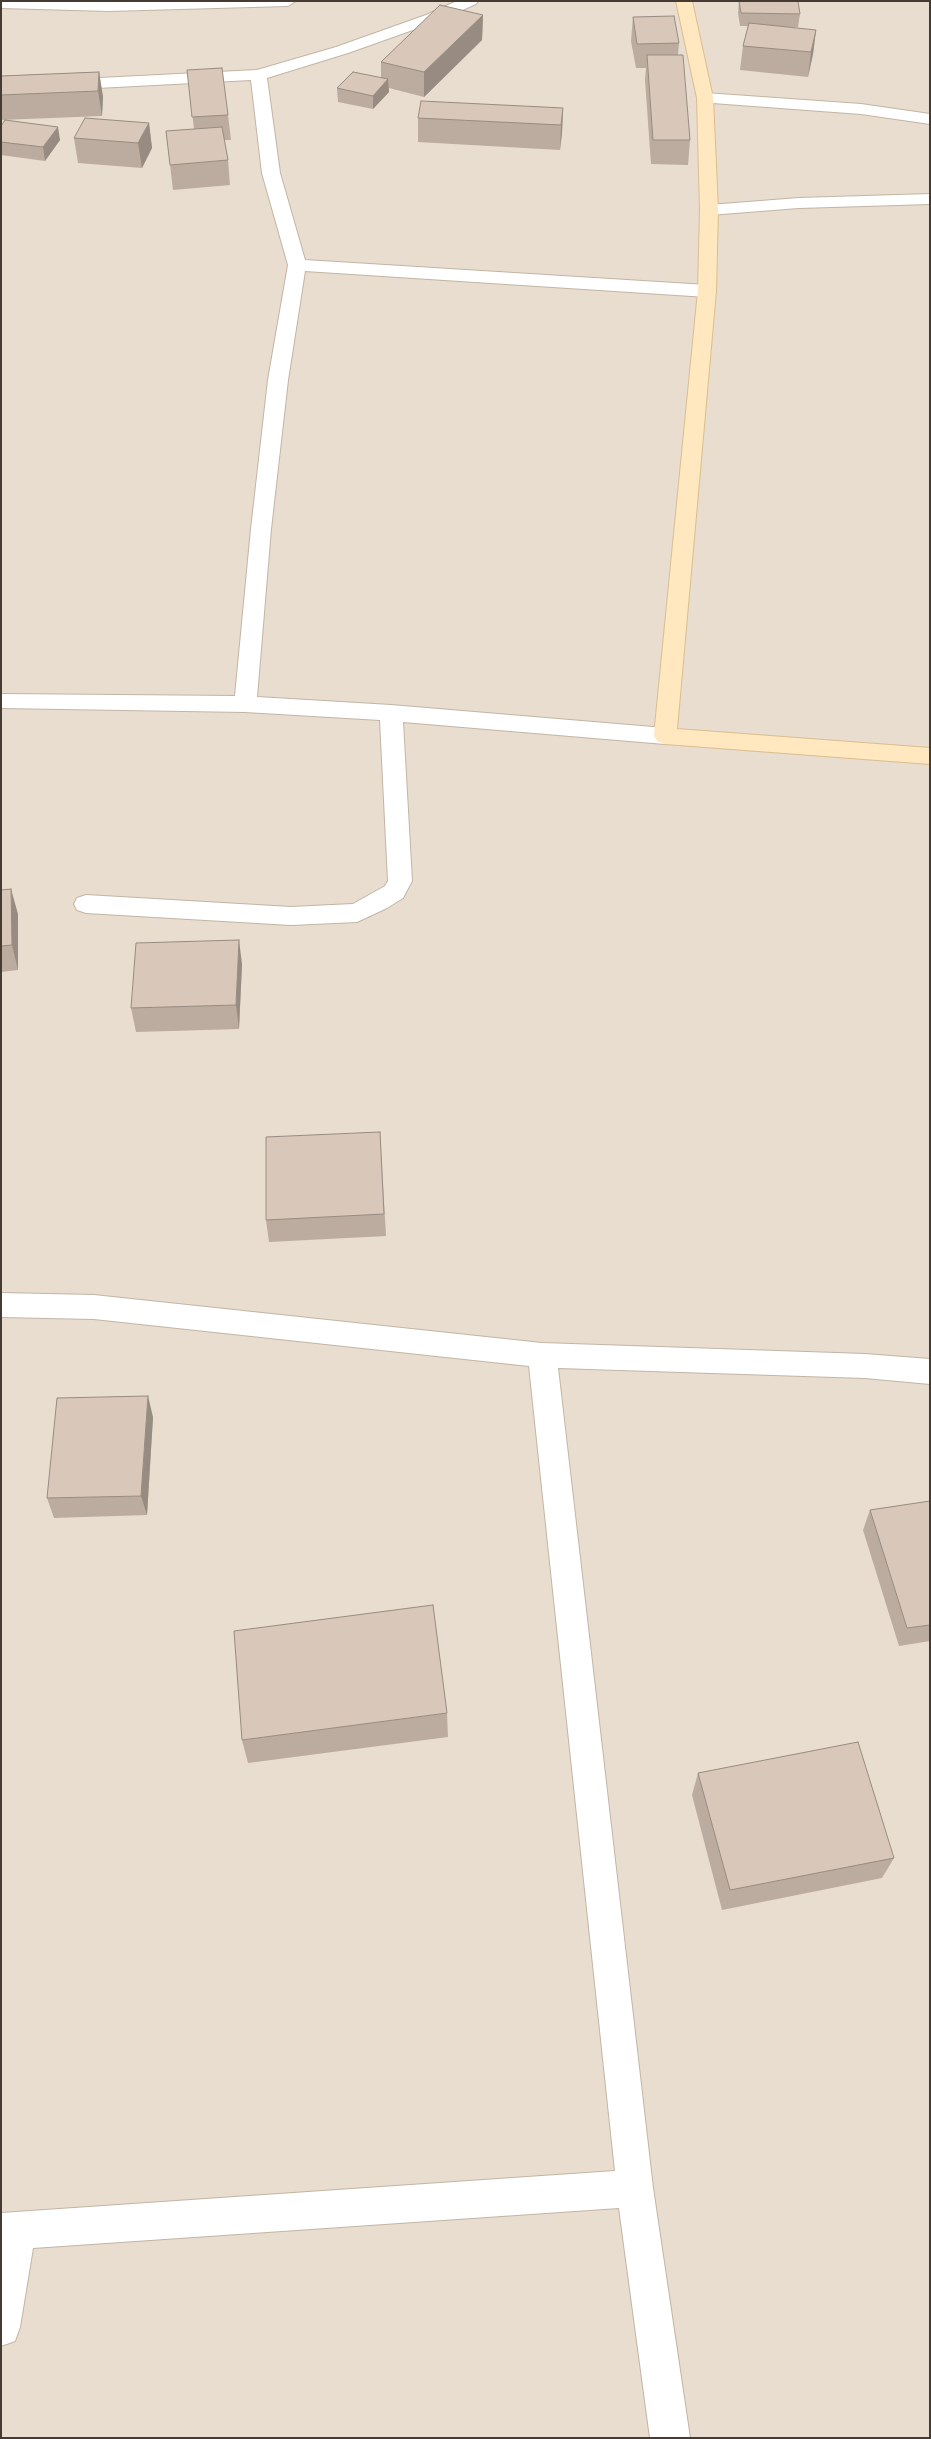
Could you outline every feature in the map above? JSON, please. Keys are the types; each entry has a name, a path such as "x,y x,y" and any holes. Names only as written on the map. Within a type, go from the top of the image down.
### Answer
{"main road":[{"path":"684,1 705,98 709,210 707,291 665,736 930,756"}],"street":[{"path":"1,3 110,4 288,1"},
{"path":"1,88 258,74 351,46 432,18 470,1"},
{"path":"245,704 261,529 278,380 297,265 271,173 258,74"},
{"path":"705,98 860,109 930,119"},
{"path":"709,210 799,204 930,199"},
{"path":"297,265 707,291"},
{"path":"1,701 245,704 391,713 665,736"},
{"path":"86,904 291,916 357,913 394,892 400,880 391,713"},
{"path":"1,1304 94,1307 542,1355 865,1366 930,1372"},
{"path":"542,1355 635,2188 670,2438"},
{"path":"1,2327 9,2231 635,2188"}],"shaded area":[{"path":"1,1 930,1 930,2438 1,2438"}],"building":[{"path":"739,1 798,1 800,14 741,13"},
{"path":"440,5 483,15 424,72 381,62"},
{"path":"674,16 679,43 637,44 633,17"},
{"path":"749,23 816,30 811,52 743,46"},
{"path":"647,55 683,55 690,140 653,140"},
{"path":"222,68 228,115 192,117 187,70"},
{"path":"99,72 98,91 1,95 1,76"},
{"path":"353,72 388,79 373,96 337,88"},
{"path":"421,101 563,108 561,125 418,118"},
{"path":"85,118 149,123 138,143 74,138"},
{"path":"5,120 58,127 43,147 1,142 1,126"},
{"path":"222,127 228,160 170,165 166,131"},
{"path":"11,889 12,945 1,946 1,890"},
{"path":"239,940 236,1005 131,1008 136,943"},
{"path":"380,1132 384,1214 266,1220 266,1137"},
{"path":"148,1396 141,1496 47,1498 57,1398"},
{"path":"930,1501 930,1625 907,1628 870,1510"},
{"path":"433,1605 447,1713 242,1740 234,1631"},
{"path":"858,1742 894,1858 730,1890 698,1773"}]}
